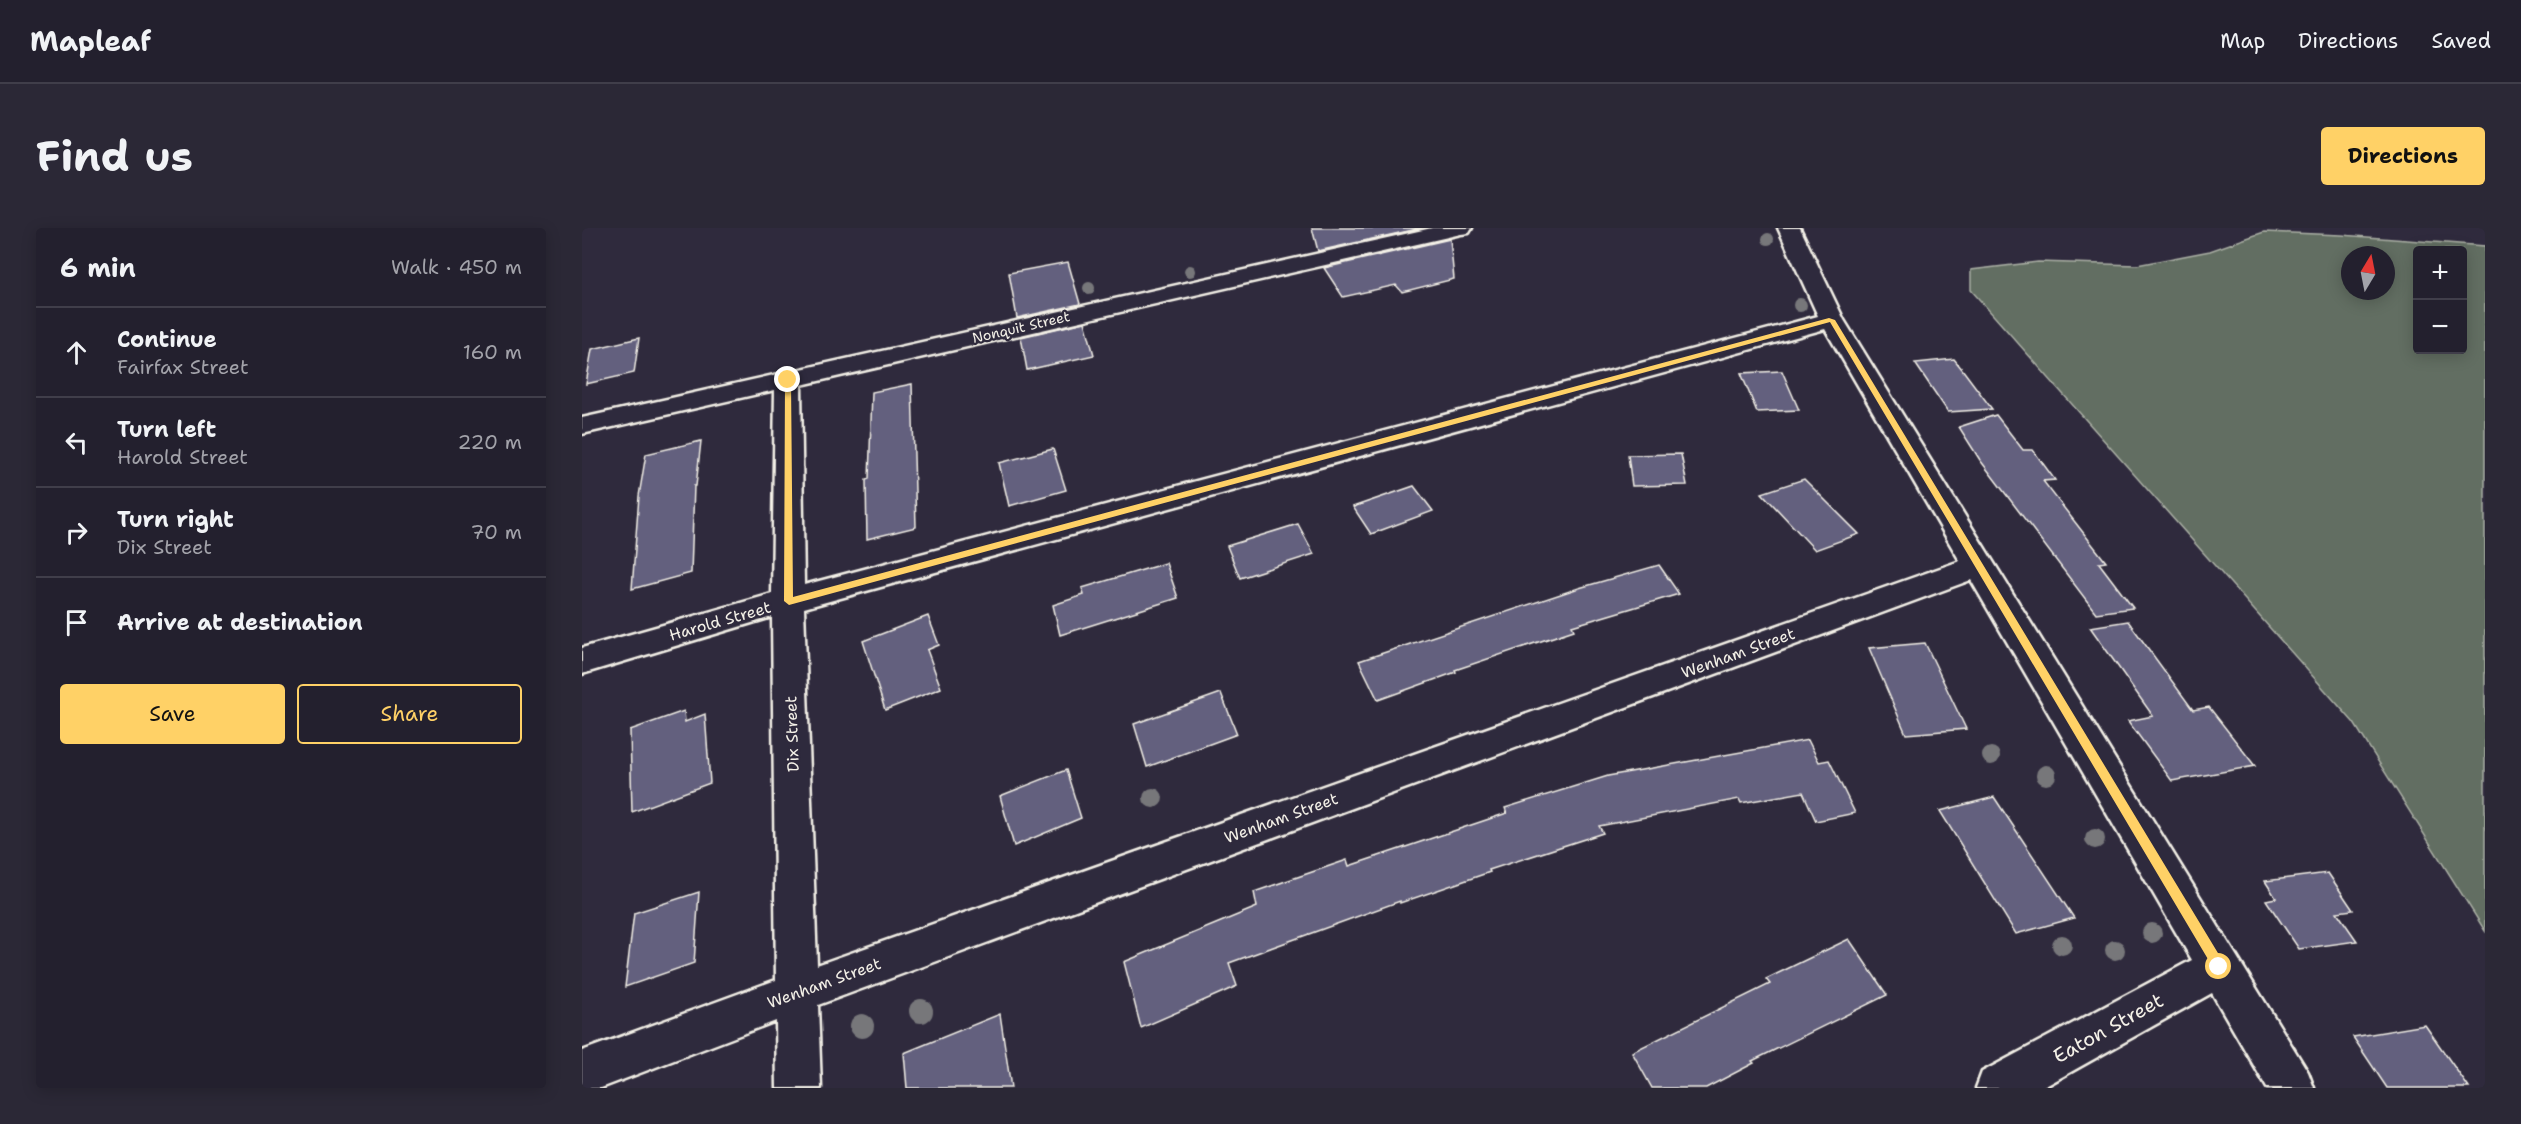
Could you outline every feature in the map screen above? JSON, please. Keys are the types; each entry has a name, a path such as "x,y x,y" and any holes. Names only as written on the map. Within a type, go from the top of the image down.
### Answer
{"street":[{"name":"Nonquit Street","path":"582,426 1461,228"},
{"path":"1789,228 1832,320 1981,565 2292,1088"},
{"name":"Harold Street","path":"582,661 789,601 1832,320"},
{"name":"Dix Street","path":"788,380 789,601 799,992 799,1088"},
{"name":"Wenham Street","path":"582,1073 799,992 1981,565"},
{"name":"Eaton Street","path":"1998,1088 2219,967"}],"green space":[{"path":"2264,232 2341,235 2485,246 2485,931 2354,723 1971,290 1971,270 2038,262 2137,265 2210,251"}],"building":[{"path":"1312,228 1422,228 1318,251"},
{"path":"1450,239 1454,279 1402,292 1396,285 1343,297 1324,268"},
{"path":"1068,262 1080,304 1017,318 1009,273"},
{"path":"1085,322 1094,355 1027,370 1021,337"},
{"path":"639,338 634,373 586,384 592,349"},
{"path":"1954,359 1992,409 1948,412 1915,363"},
{"path":"1782,371 1799,410 1757,412 1741,373"},
{"path":"912,384 916,527 867,539 866,480 869,479 872,392"},
{"path":"1996,415 2023,450 2033,450 2055,480 2043,481 2106,562 2099,563 2133,608 2096,613 1980,460 1959,427"},
{"path":"701,441 696,486 694,486 691,573 632,589 639,496 646,454"},
{"path":"1053,449 1066,490 1009,506 999,463"},
{"path":"1681,454 1687,485 1632,486 1628,455"},
{"path":"1804,479 1859,534 1815,550 1762,493"},
{"path":"1414,486 1433,511 1371,534 1353,507"},
{"path":"1298,524 1314,554 1240,578 1227,546"},
{"path":"1166,563 1178,598 1060,635 1053,605 1084,595 1082,588"},
{"path":"1659,565 1679,594 1572,626 1574,630 1455,670 1456,672 1378,700 1359,661 1579,588"},
{"path":"928,616 939,645 927,650 941,688 885,710 863,641"},
{"path":"2128,621 2193,710 2209,707 2255,766 2172,781 2128,721 2153,716 2090,627"},
{"path":"1925,643 1966,729 1906,734 1869,648"},
{"path":"1221,693 1237,734 1147,767 1134,724"},
{"path":"684,711 685,722 705,714 710,783 632,812 630,730"},
{"path":"1808,740 1819,762 1829,760 1855,813 1816,821 1803,792 1741,803 1739,799 1599,826 1603,833 1489,870 1490,872 1400,903 1400,901 1229,963 1237,986 1141,1028 1124,962 1257,907 1254,892 1347,860 1349,866 1507,813 1505,808 1608,776"},
{"path":"1066,770 1081,818 1014,846 1000,796"},
{"path":"1994,797 2074,918 2016,934 1940,811"},
{"path":"2328,873 2353,910 2337,912 2357,941 2299,949 2266,900 2276,898 2265,881"},
{"path":"699,892 694,963 625,987 634,913"},
{"path":"1849,939 1887,995 1752,1061 1754,1063 1706,1088 1652,1088 1632,1052 1770,984 1766,979"},
{"path":"1000,1014 1011,1088 907,1088 904,1053"},
{"path":"2425,1025 2469,1088 2387,1088 2353,1037"}],"route":[{"path":"788,380 789,601 1832,320 1981,565 2219,967"}]}
